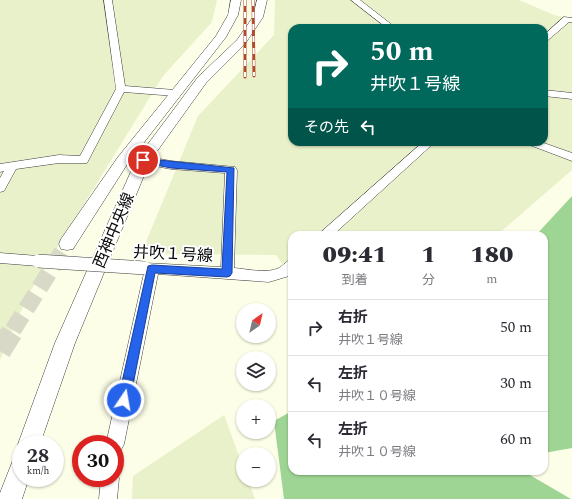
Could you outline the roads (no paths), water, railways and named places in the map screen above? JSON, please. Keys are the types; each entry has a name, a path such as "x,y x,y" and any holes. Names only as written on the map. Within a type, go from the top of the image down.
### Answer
{"street":[{"path":"0,168 59,159 83,160 121,89 108,0"},
{"name":"西神中央線","path":"67,244 123,160 175,93 216,44 229,25 236,0"},
{"name":"西神中央線","path":"32,435 64,344 143,160 202,80 241,42 258,16 262,0"},
{"path":"355,0 387,24"},
{"path":"548,36 567,19 572,20"},
{"path":"121,89 175,93"},
{"path":"548,93 572,96"},
{"path":"330,231 425,146"},
{"path":"542,146 572,157"},
{"path":"143,160 171,165 231,170 227,273"},
{"path":"0,188 13,165"},
{"name":"井吹１号線","path":"0,258 269,276 284,272 288,268"},
{"path":"117,435 148,269"},
{"path":"10,499 14,487"},
{"path":"108,499 109,487"}],"tunnel":[{"path":"13,330 67,244"},
{"path":"0,351 14,329"}],"railway":[{"path":"245,0 245,77"},
{"path":"253,0 254,76"}]}
